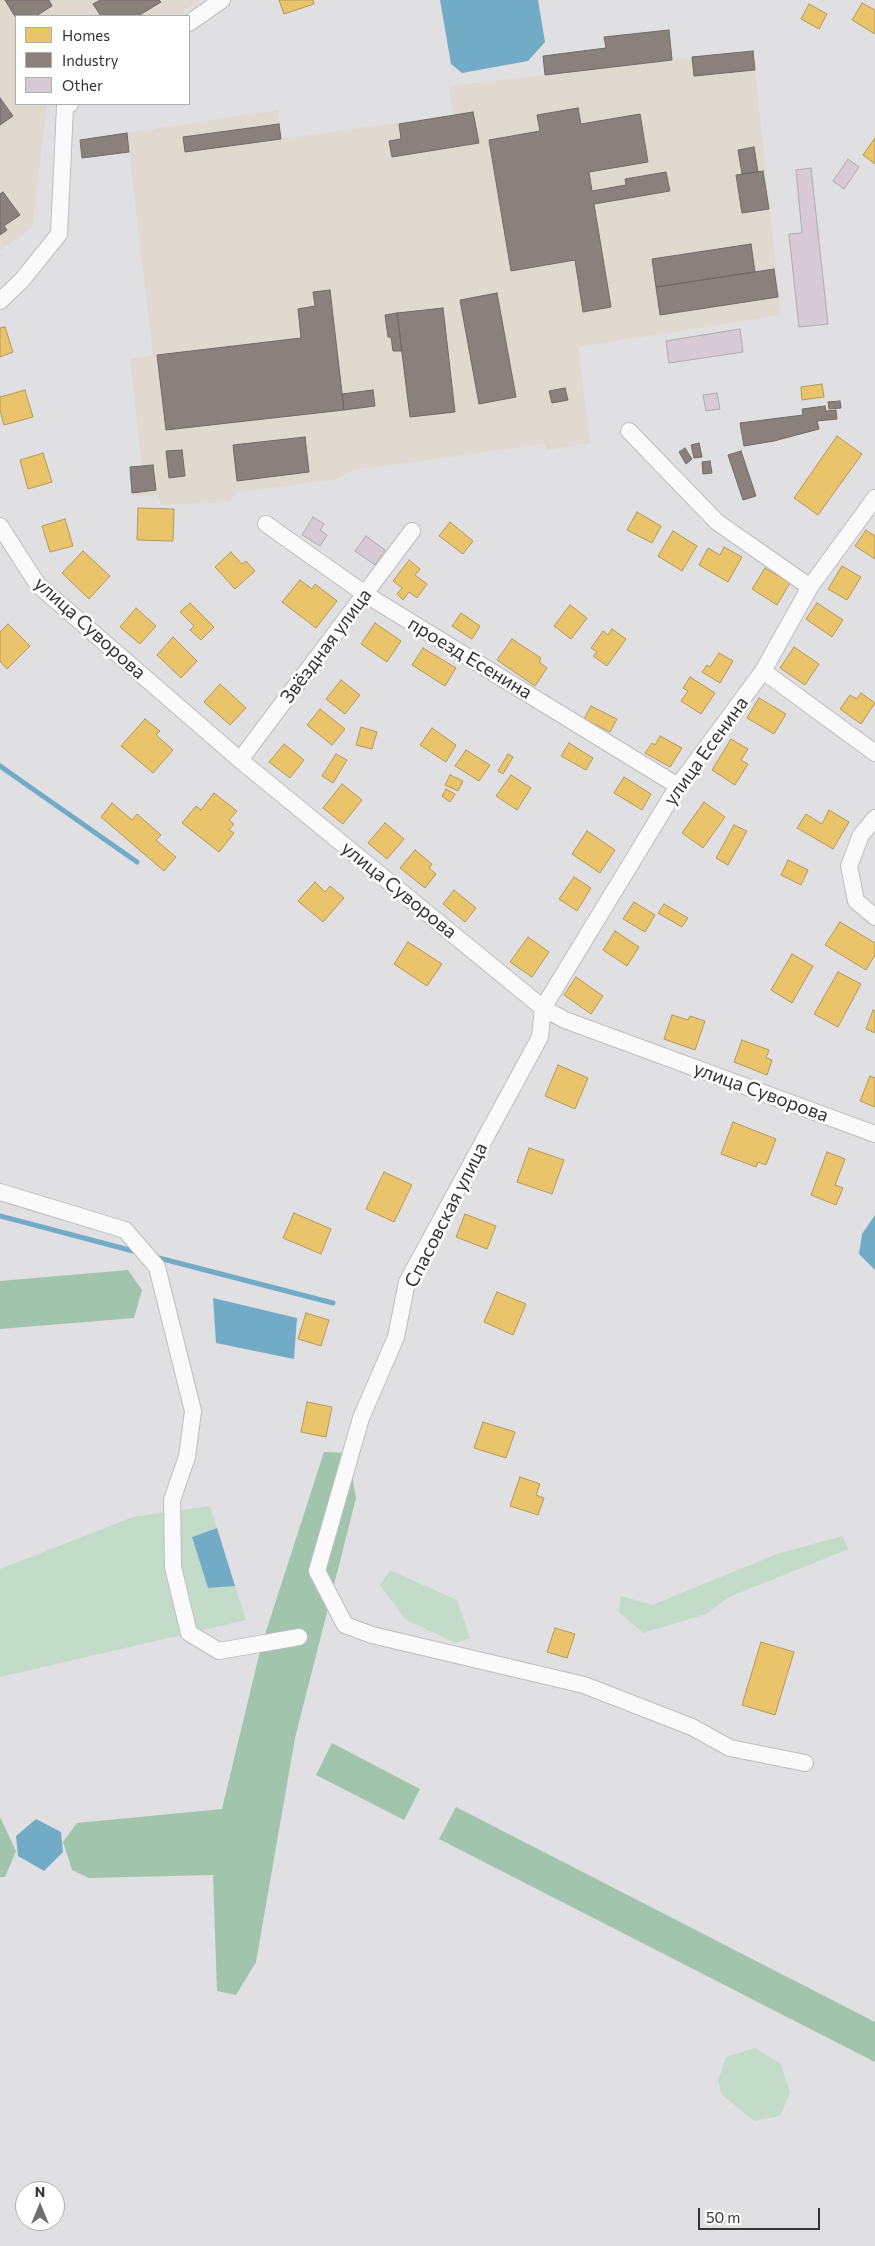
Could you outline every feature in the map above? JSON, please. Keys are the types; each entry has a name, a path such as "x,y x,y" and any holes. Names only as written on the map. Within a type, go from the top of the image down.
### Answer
{"street":[{"path":"190,22 222,0"},
{"path":"0,301 22,280 59,234 65,107 68,105"},
{"path":"629,431 717,522 810,588"},
{"name":"улица Есенина","path":"543,1008 678,786 763,671 810,588 875,498"},
{"name":"проезд Есенина","path":"266,524 365,594 678,786"},
{"name":"улица Суворова","path":"0,526 38,585 240,760 543,1008 565,1020 875,1134"},
{"name":"Звёздная улица","path":"240,760 412,531"},
{"path":"763,671 875,752"},
{"path":"875,818 861,835 849,866 856,901 875,917"},
{"name":"Спасовская улица","path":"543,1008 540,1037 407,1282 396,1337 361,1418 317,1571 345,1625 372,1635 584,1686 692,1727 730,1748 805,1763"},
{"path":"0,1192 126,1230 157,1267 193,1411 187,1457 172,1500 173,1567 189,1633 219,1651 299,1638"}],"shaded area":[{"path":"0,0 200,0 179,15 15,15 15,105 47,105 32,228 0,251"},
{"path":"669,30 673,60 753,51 781,315 578,347 590,443 547,450 544,444 353,470 337,479 238,492 228,502 162,505 157,495 133,497 130,467 142,465 130,359 153,355 127,133 278,110 281,139 453,115 449,86 545,75 543,56 605,48 604,37"}],"green space":[{"path":"128,1270 142,1290 134,1318 0,1329 0,1281"},
{"path":"324,1452 348,1453 356,1498 295,1738 256,1962 236,1995 217,1991 213,1875 89,1878 72,1870 63,1842 77,1823 222,1809 261,1647"},
{"path":"210,1506 217,1528 192,1537 208,1587 235,1586 246,1620 0,1677 0,1569 133,1517"},
{"path":"842,1536 849,1549 729,1597 706,1614 643,1633 619,1612 621,1596 652,1605 777,1554"},
{"path":"390,1570 457,1600 470,1638 456,1643 406,1620 380,1585"},
{"path":"332,1743 420,1789 404,1820 316,1775"},
{"path":"456,1807 875,2022 875,2062 439,1839"},
{"path":"0,1817 16,1851 5,1877 0,1877"},
{"path":"755,2048 781,2064 790,2093 780,2116 754,2121 722,2095 718,2081 726,2057"}],"water":[{"path":"440,0 538,0 545,42 528,61 462,73 451,64"},
{"path":"875,1215 875,1270 859,1254 862,1234"},
{"path":"213,1298 297,1318 294,1359 216,1343"},
{"path":"217,1528 235,1586 208,1588 192,1537"},
{"path":"36,1819 61,1832 63,1852 44,1871 18,1856 16,1836"}],"building: Homes":[{"path":"279,0 313,0 314,4 284,14"},
{"path":"862,3 875,10 875,34 852,20"},
{"path":"809,4 827,14 819,29 801,19"},
{"path":"875,138 875,164 863,155"},
{"path":"5,327 13,352 0,357 0,328"},
{"path":"822,384 824,397 802,400 801,387"},
{"path":"25,390 33,417 4,425 0,410 0,397"},
{"path":"837,436 862,454 818,515 794,498"},
{"path":"43,453 52,482 28,489 20,460"},
{"path":"138,508 174,509 173,541 137,540"},
{"path":"637,512 661,526 652,543 627,530"},
{"path":"65,519 73,546 50,552 42,526"},
{"path":"450,522 473,541 463,554 439,536"},
{"path":"866,530 875,536 875,559 855,546"},
{"path":"673,531 697,546 682,571 658,556"},
{"path":"724,547 742,557 728,582 699,565 708,548 720,555"},
{"path":"83,551 110,576 89,599 62,573"},
{"path":"231,552 242,564 246,561 255,571 235,589 215,567"},
{"path":"409,560 420,569 415,575 427,584 417,598 409,592 403,600 397,594 402,588 393,581"},
{"path":"842,566 861,577 847,600 828,589"},
{"path":"765,568 790,583 777,605 752,589"},
{"path":"300,580 312,589 315,584 337,601 316,628 282,602"},
{"path":"190,603 214,627 201,640 190,630 194,626 180,612"},
{"path":"817,603 843,620 832,637 806,619"},
{"path":"570,605 587,618 571,639 554,626"},
{"path":"136,608 156,626 140,644 120,627"},
{"path":"461,613 480,626 472,639 452,626"},
{"path":"375,623 401,641 387,662 361,644"},
{"path":"8,624 30,646 7,669 0,661 0,632"},
{"path":"612,629 626,639 607,666 593,656 597,652 591,648 603,631 608,635"},
{"path":"173,637 197,661 181,678 157,655"},
{"path":"512,639 541,658 539,662 547,668 535,686 497,660"},
{"path":"794,647 819,664 805,685 780,668"},
{"path":"423,648 456,668 445,686 412,665"},
{"path":"719,653 733,661 720,683 702,672 707,665 710,667"},
{"path":"690,677 715,693 701,714 681,701 688,691 683,688"},
{"path":"341,680 360,695 345,714 326,699"},
{"path":"220,684 246,708 230,725 204,702"},
{"path":"861,693 875,703 861,724 840,709 850,695 857,699"},
{"path":"759,698 786,714 774,734 747,718"},
{"path":"591,706 617,719 610,732 584,719"},
{"path":"320,709 345,729 332,745 307,725"},
{"path":"145,719 160,731 156,735 173,750 153,773 121,746"},
{"path":"361,727 377,732 372,749 356,745"},
{"path":"432,728 456,745 446,762 420,745"},
{"path":"660,736 682,748 670,767 645,753 652,743 655,745"},
{"path":"731,739 748,749 741,760 748,764 735,785 712,770"},
{"path":"569,743 593,758 586,770 561,756"},
{"path":"284,744 304,760 290,778 269,762"},
{"path":"466,750 490,765 479,781 455,766"},
{"path":"336,754 347,760 333,783 322,776"},
{"path":"508,754 513,757 503,774 498,771"},
{"path":"450,775 463,781 458,791 445,785"},
{"path":"511,775 531,788 517,810 496,796"},
{"path":"624,777 651,794 642,810 614,793"},
{"path":"342,784 362,800 343,824 323,808"},
{"path":"446,789 455,794 450,802 442,796"},
{"path":"214,793 237,811 229,820 234,824 229,830 234,833 219,852 182,823 196,806 201,810"},
{"path":"704,802 725,817 703,848 682,833"},
{"path":"112,803 132,820 137,814 161,835 156,840 176,857 164,871 101,817"},
{"path":"829,810 849,822 833,849 797,828 806,814 822,824"},
{"path":"385,823 404,839 387,859 368,843"},
{"path":"734,825 747,831 728,865 716,858"},
{"path":"587,831 615,850 600,873 572,854"},
{"path":"415,850 432,864 429,868 436,874 425,888 400,868"},
{"path":"788,860 808,870 801,885 781,875"},
{"path":"574,877 591,888 577,911 559,899"},
{"path":"315,882 325,892 330,886 344,898 323,922 298,901"},
{"path":"454,890 476,908 465,922 443,904"},
{"path":"634,902 655,915 645,932 623,919"},
{"path":"664,904 688,918 682,927 658,913"},
{"path":"840,922 875,943 875,955 866,970 825,945"},
{"path":"615,931 639,947 627,966 603,950"},
{"path":"528,937 549,952 532,977 510,962"},
{"path":"408,942 442,964 427,986 394,964"},
{"path":"792,954 813,966 792,1003 771,990"},
{"path":"838,972 861,984 838,1027 814,1014"},
{"path":"576,977 603,996 591,1014 564,995"},
{"path":"873,1010 875,1011 875,1033 866,1029"},
{"path":"672,1015 688,1020 690,1016 705,1021 695,1050 664,1039"},
{"path":"742,1040 769,1050 766,1058 772,1060 767,1075 734,1062"},
{"path":"558,1065 588,1078 575,1109 545,1096"},
{"path":"870,1076 875,1078 875,1107 860,1101"},
{"path":"733,1122 776,1139 766,1165 758,1162 756,1167 721,1154"},
{"path":"529,1148 564,1160 552,1194 517,1182"},
{"path":"827,1152 845,1159 835,1185 843,1188 836,1205 811,1195"},
{"path":"384,1172 412,1185 394,1222 366,1209"},
{"path":"294,1213 331,1229 321,1254 283,1238"},
{"path":"465,1214 496,1226 487,1249 456,1237"},
{"path":"497,1292 526,1304 513,1335 484,1322"},
{"path":"306,1313 329,1320 321,1346 298,1339"},
{"path":"307,1402 332,1407 326,1437 301,1432"},
{"path":"483,1422 515,1432 506,1458 474,1448"},
{"path":"520,1477 540,1484 536,1495 544,1498 538,1515 510,1506"},
{"path":"555,1628 575,1634 567,1658 547,1652"},
{"path":"761,1642 794,1652 775,1715 742,1705"}],"building: Industry":[{"path":"5,0 49,0 52,6 38,15 15,16"},
{"path":"100,0 159,0 161,2 140,15 100,15 93,4"},
{"path":"669,30 672,60 545,75 543,56 606,48 604,37"},
{"path":"753,51 755,70 694,76 692,57"},
{"path":"0,98 13,116 0,125"},
{"path":"578,108 581,124 640,114 648,162 589,172 592,191 626,185 625,179 666,172 670,191 594,204 611,307 583,312 575,260 511,271 489,140 540,131 537,115"},
{"path":"473,112 479,143 392,157 389,141 401,139 399,124"},
{"path":"279,124 281,139 185,152 183,137"},
{"path":"127,133 129,152 82,158 80,140"},
{"path":"754,147 758,172 742,174 738,150"},
{"path":"763,171 769,209 742,213 736,175"},
{"path":"3,192 20,215 4,226 7,230 0,235 0,194"},
{"path":"751,244 755,272 656,287 652,259"},
{"path":"774,269 778,297 660,315 656,287"},
{"path":"330,290 344,410 166,430 157,355 301,338 298,309 315,306 313,292"},
{"path":"497,293 516,397 479,404 460,300"},
{"path":"443,308 455,412 410,417 397,313"},
{"path":"397,313 402,351 393,351 391,337 388,337 385,315"},
{"path":"565,388 568,400 552,403 549,391"},
{"path":"373,390 375,406 344,410 342,394"},
{"path":"840,401 841,408 829,409 828,402"},
{"path":"825,406 826,411 836,410 837,419 817,421 819,429 774,441 744,446 740,423 803,415 802,409"},
{"path":"305,437 309,472 237,481 233,445"},
{"path":"699,443 702,457 694,458 691,445"},
{"path":"685,448 692,459 686,464 679,452"},
{"path":"182,450 185,476 169,478 166,451"},
{"path":"741,451 756,496 743,500 728,455"},
{"path":"710,461 712,473 703,474 702,462"},
{"path":"153,465 156,490 132,493 130,467"}],"building: Other":[{"path":"848,159 859,167 844,189 833,181"},
{"path":"811,168 828,324 799,327 789,234 802,233 796,170"},
{"path":"740,329 743,352 669,363 666,341"},
{"path":"717,393 720,409 706,411 703,395"},
{"path":"313,517 324,524 320,530 327,535 320,546 302,535"},
{"path":"366,536 385,550 375,565 355,551"}],"waterway":[{"path":"0,766 137,862"},
{"path":"0,1216 137,1252"},
{"path":"155,1257 333,1303"}]}
